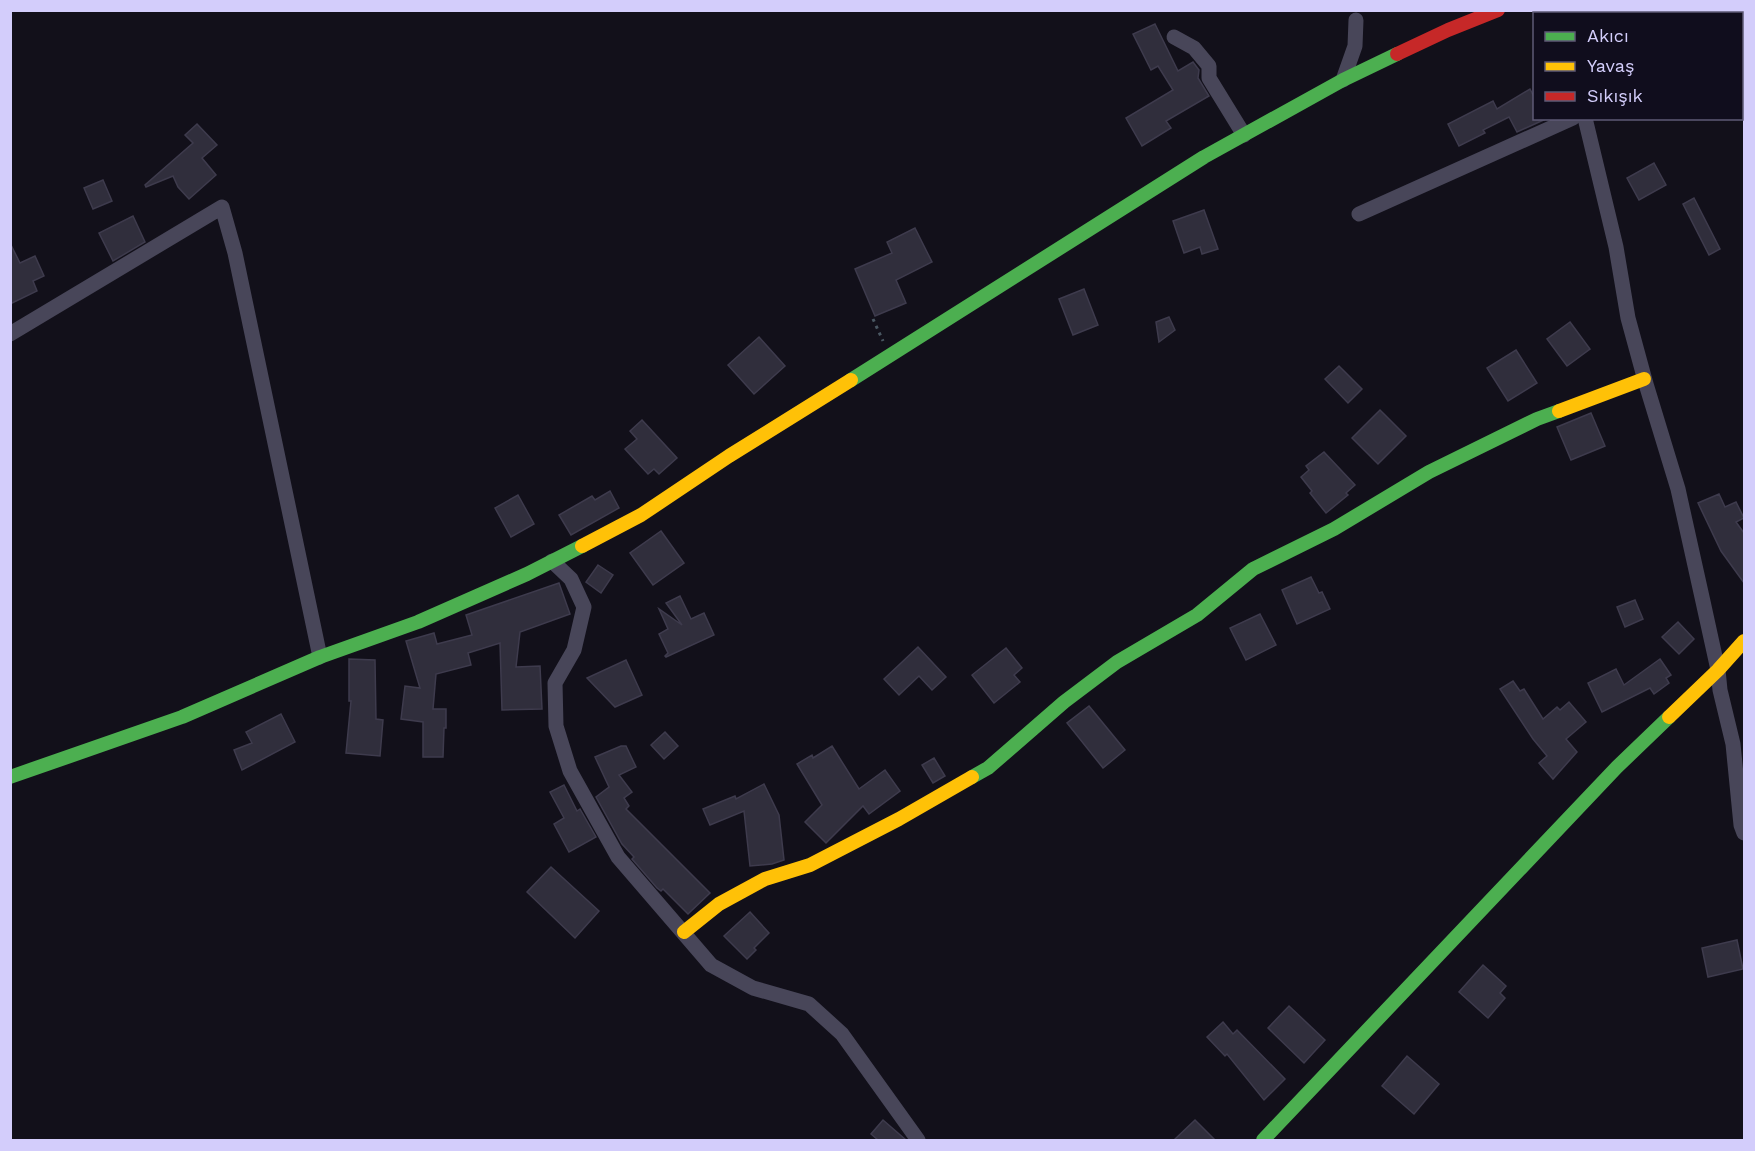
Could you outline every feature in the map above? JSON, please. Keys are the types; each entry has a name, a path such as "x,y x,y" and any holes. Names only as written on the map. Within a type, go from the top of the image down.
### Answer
{"street":[{"path":"10,777 182,717 320,657 418,622 552,561 641,515 729,456 1204,157 1343,80 1448,30 1498,10"},
{"path":"1343,80 1355,46 1356,20"},
{"path":"1173,37 1194,48 1209,66 1209,78 1244,135"},
{"path":"1359,214 1569,120"},
{"path":"1585,120 1616,247 1628,318 1678,489 1733,744 1741,825 1744,833"},
{"path":"10,334 222,207 235,253 320,657"},
{"path":"684,932 719,904 765,879 810,865 899,819 988,768 1081,689 1117,662 1197,615 1253,570 1334,529 1429,472 1537,419 1644,379"},
{"path":"552,561 571,579 584,607 574,650 555,683 556,726 570,771 618,857 711,965 753,988 809,1004 842,1034 918,1140"},
{"path":"1263,1140 1617,767 1718,670 1744,640"}],"building":[{"path":"1155,24 1178,71 1193,62 1199,70 1198,78 1209,96 1166,121 1171,128 1142,146 1126,118 1173,90 1158,66 1151,70 1133,34"},
{"path":"1530,89 1533,95 1533,120 1544,120 1517,132 1509,117 1459,146 1448,124 1493,101 1497,109"},
{"path":"197,124 217,145 202,158 216,175 189,199 178,187 173,176 146,187 145,185 193,143 185,135"},
{"path":"1654,163 1666,185 1639,200 1627,178"},
{"path":"103,180 112,201 93,209 84,188"},
{"path":"1694,198 1720,249 1709,255 1683,204"},
{"path":"1204,210 1218,249 1202,254 1200,247 1184,253 1173,221"},
{"path":"133,216 145,242 113,261 99,233"},
{"path":"915,228 932,262 896,280 906,303 875,316 855,269 892,253 887,242"},
{"path":"10,243 20,263 35,256 44,276 33,281 37,291 10,304"},
{"path":"1084,289 1098,325 1073,335 1059,299"},
{"path":"1169,317 1175,330 1159,342 1156,322"},
{"path":"1570,322 1590,349 1567,366 1547,339"},
{"path":"759,337 785,366 754,394 728,365"},
{"path":"1516,350 1537,383 1508,401 1487,368"},
{"path":"1339,366 1362,389 1348,403 1325,379"},
{"path":"1380,410 1406,436 1378,464 1352,438"},
{"path":"1591,413 1605,446 1571,460 1557,427"},
{"path":"642,420 677,458 659,474 654,469 648,474 625,449 637,439 630,431"},
{"path":"1324,452 1355,485 1346,493 1348,495 1326,513 1301,477 1309,470 1306,466"},
{"path":"610,491 619,508 571,535 559,515 592,496 595,500"},
{"path":"1719,494 1725,507 1736,502 1744,518 1736,522 1744,533 1744,583 1721,551 1698,503"},
{"path":"518,495 534,524 511,537 495,508"},
{"path":"661,531 684,563 653,585 630,553"},
{"path":"598,565 613,575 601,593 586,582"},
{"path":"1311,577 1319,593 1322,592 1330,609 1297,624 1282,590"},
{"path":"559,583 570,614 520,632 516,667 540,666 542,709 502,710 500,643 468,653 471,665 436,674 433,709 446,709 443,757 423,757 423,722 401,719 405,686 420,688 406,641 434,633 437,644 472,635 466,615"},
{"path":"680,596 691,619 704,613 714,635 666,657 668,653 659,634 668,629 659,609 682,625 666,603"},
{"path":"1635,600 1643,619 1625,627 1617,607"},
{"path":"1260,614 1276,645 1246,660 1230,628"},
{"path":"1678,622 1694,639 1679,654 1662,637"},
{"path":"918,647 946,677 932,690 919,676 899,695 884,679"},
{"path":"1006,648 1022,668 1014,675 1020,682 994,703 972,675"},
{"path":"349,659 375,660 376,719 383,720 380,756 346,753 351,701 349,701"},
{"path":"1660,659 1671,675 1666,678 1669,683 1654,694 1650,688 1602,712 1588,683 1616,669 1624,685"},
{"path":"626,660 642,695 615,707 587,678"},
{"path":"1513,681 1520,691 1524,689 1543,719 1557,707 1560,710 1569,702 1586,722 1566,739 1577,752 1553,779 1539,763 1547,756 1500,689"},
{"path":"1089,706 1125,750 1103,768 1067,723"},
{"path":"281,714 295,742 242,770 234,750 252,743 246,732"},
{"path":"665,732 678,746 664,759 651,745"},
{"path":"626,746 636,767 619,775 632,792 624,798 629,806 626,809 710,893 688,914 663,889 661,891 657,888 632,859 634,857 622,844 596,797 609,787 595,757"},
{"path":"832,746 859,789 885,770 900,791 869,814 863,806 826,843 805,822 822,805 797,764 812,755 813,758"},
{"path":"934,758 945,776 933,783 922,765"},
{"path":"764,784 779,815 784,860 772,864 750,866 744,811 710,825 703,809 735,796 736,799"},
{"path":"564,785 577,811 580,809 596,837 569,852 554,824 564,818 550,792"},
{"path":"551,867 599,911 575,938 527,892"},
{"path":"750,912 769,933 747,959 724,936"},
{"path":"1737,940 1743,969 1708,977 1702,948"},
{"path":"1483,965 1506,986 1500,993 1505,998 1488,1018 1459,992"},
{"path":"1289,1006 1325,1040 1304,1063 1268,1028"},
{"path":"1223,1022 1233,1034 1237,1030 1285,1079 1264,1100 1227,1054 1225,1056 1207,1037"},
{"path":"1407,1056 1439,1084 1414,1114 1382,1086"},
{"path":"883,1120 906,1140 878,1140 871,1134"},
{"path":"1195,1120 1215,1140 1174,1140"}],"traffic: fast":[{"path":"851,380 1204,157 1343,80 1397,54"},
{"path":"972,777 988,768 1064,702 1117,662 1197,615 1253,569 1334,529 1429,472 1537,419 1559,411"},
{"path":"10,777 182,717 320,657 418,622 527,574 582,546"},
{"path":"1263,1140 1617,767 1669,717"}],"traffic: slow":[{"path":"1559,411 1644,379"},
{"path":"582,546 641,515 729,456 851,380"},
{"path":"1669,717 1718,670 1744,641"},
{"path":"684,932 719,904 765,879 810,865 899,819 972,777"}],"traffic: jam":[{"path":"1397,54 1498,10"}]}
